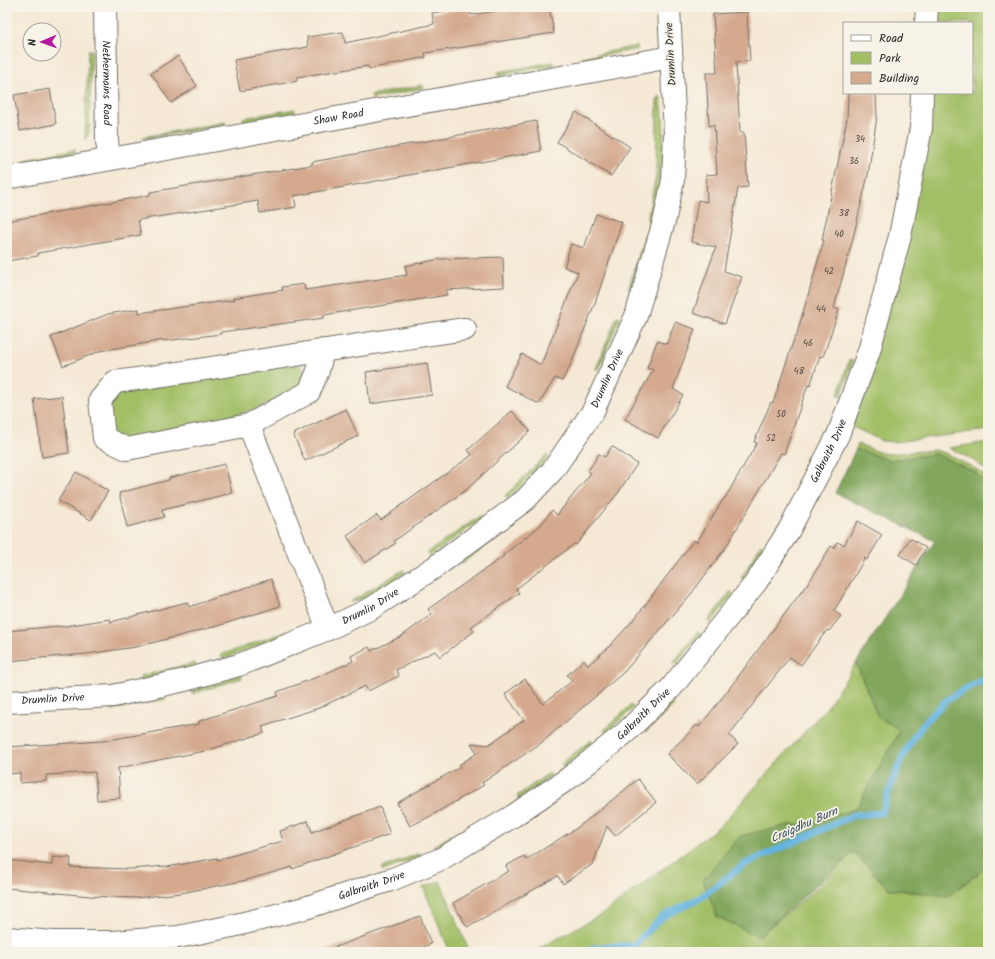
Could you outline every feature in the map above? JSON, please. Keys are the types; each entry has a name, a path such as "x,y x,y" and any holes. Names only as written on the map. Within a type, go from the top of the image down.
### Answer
{"street":[{"name":"Nethermains Road","path":"105,7 107,142 110,159"},
{"name":"Drumlin Drive","path":"7,702 113,696 185,680 238,666 328,629 372,608 435,567 525,500 553,470 593,411 636,316 666,218 673,180 675,134 669,7"},
{"path":"926,22 927,7"},
{"name":"Shaw Road","path":"7,178 671,57"},
{"name":"Galbraith Drive","path":"7,938 53,942 113,942 178,937 232,926 305,908 393,879 441,859 513,816 569,778 625,733 671,688 757,581 789,530 838,435 869,351 900,236 921,128 922,94"},
{"path":"324,350 309,392 248,425 127,449 104,438 100,400 115,382 324,350 465,329"},
{"name":"Drumlin Drive","path":"248,425 328,629"}],"green space":[{"path":"934,7 988,7 988,430 895,442 882,441 851,426 932,94 973,94 973,22 934,22"},
{"path":"637,46 638,49 582,60 582,57"},
{"path":"88,50 92,50 89,133 85,140"},
{"path":"553,62 554,65 498,76 498,72"},
{"path":"423,85 423,88 372,99 371,95"},
{"path":"660,96 664,127 662,159 652,222 647,221 656,175 657,101"},
{"path":"295,109 295,113 244,122 243,118"},
{"path":"225,122 226,125 141,139 144,137"},
{"path":"76,150 72,153 26,163 25,159"},
{"path":"645,234 649,236 631,290 628,289"},
{"path":"617,316 620,317 598,370 596,369"},
{"path":"849,360 853,361 841,396 838,395"},
{"path":"297,364 302,367 306,374 304,382 295,391 268,404 246,412 129,442 114,438 104,406 115,393"},
{"path":"823,430 827,433 811,466 808,464"},
{"path":"988,442 988,471 971,459 949,448"},
{"path":"858,444 881,453 888,454 935,450 945,453 978,470 988,479 988,485 975,472 936,454 889,460 856,449"},
{"path":"856,449 889,460 936,454 975,472 988,485 988,866 948,896 889,889 854,852 759,936 717,917 703,880 740,836 789,825 809,824 856,809 900,730 878,717 856,663 935,541 835,493"},
{"path":"546,455 549,457 508,498 505,496"},
{"path":"480,516 481,519 430,556 427,553"},
{"path":"498,533 501,535 461,564 459,561"},
{"path":"761,544 764,547 744,580 741,578"},
{"path":"403,570 406,573 366,598 350,602"},
{"path":"731,591 733,594 710,624 708,621"},
{"path":"285,632 289,634 223,659 221,655"},
{"path":"698,632 700,636 675,665 673,663"},
{"path":"195,663 196,667 141,680 140,676"},
{"path":"856,663 878,717 901,730 856,809 809,824 789,825 759,936 817,888 854,852 889,889 947,896 988,866 988,952 532,952 604,913 721,825 828,706"},
{"path":"241,674 242,678 192,694 190,690"},
{"path":"165,695 166,699 112,710 111,706"},
{"path":"671,702 674,705 646,732 643,729"},
{"path":"631,705 633,708 606,733 604,730"},
{"path":"591,740 593,744 563,768 561,764"},
{"path":"549,773 552,776 520,799 517,796"},
{"path":"552,802 554,804 522,827 521,824"},
{"path":"469,826 471,830 435,848 433,846"},
{"path":"420,853 421,856 383,871 382,868"},
{"path":"440,881 470,952 450,952 423,887"}],"building":[{"path":"470,7 471,15 523,7 549,7 554,33 425,53 426,57 369,69 368,66 297,77 297,81 240,91 234,60 308,47 307,37 343,32 345,43 434,24 432,13"},
{"path":"747,12 750,61 736,62 740,133 744,133 748,187 738,188 724,271 742,277 725,324 693,313 716,247 691,242 698,200 707,202 706,175 717,174 714,125 709,126 706,73 717,73 713,14"},
{"path":"178,56 197,86 171,103 151,73"},
{"path":"50,89 56,124 20,131 14,95"},
{"path":"848,94 876,94 877,116 868,175 834,308 839,310 823,357 820,356 810,386 808,385 784,454 781,453 726,547 691,594 624,672 541,743 482,783 484,785 427,818 410,826 397,803 460,767 459,765 477,753 471,743 488,745 524,720 505,694 525,679 543,704 572,681 567,675 584,660 588,665 607,649 636,617 694,540 697,542 725,498 757,443 754,442 771,402 773,403 795,336 796,337 824,240 822,240 847,119"},
{"path":"576,112 630,147 611,176 557,142"},
{"path":"536,121 541,151 294,196 296,207 260,213 258,201 138,220 141,235 38,253 38,256 7,261 7,221 150,195 150,192 312,165 312,162"},
{"path":"596,214 622,222 595,303 570,366 562,381 555,378 539,404 505,386 522,354 541,365 578,272 564,267 571,244 584,248"},
{"path":"503,257 504,287 445,290 447,295 324,315 324,318 221,332 221,334 164,340 100,351 63,366 51,337 108,314 139,309 139,313 234,300 233,298 283,290 282,287 304,284 305,290 407,275 405,266 440,259"},
{"path":"675,322 695,329 673,389 683,395 658,438 625,419 653,370 647,368 657,341 667,344"},
{"path":"427,363 432,395 370,404 366,372"},
{"path":"62,396 69,453 42,457 34,399"},
{"path":"346,409 358,436 305,461 293,434"},
{"path":"512,411 530,431 466,490 394,541 396,543 365,563 347,536 377,515 381,520 472,455 468,450"},
{"path":"612,446 637,464 618,493 576,545 574,544 516,589 519,593 471,627 474,631 440,657 435,651 396,670 399,676 368,691 365,686 319,708 262,726 264,733 205,751 118,768 120,798 97,800 95,772 46,775 46,781 20,783 20,773 7,774 7,747 103,741 199,724 199,721 278,696 277,692 320,676 353,661 351,656 369,647 371,651 402,636 432,614 428,609 504,556 503,555 540,526 552,510 557,515 591,473 588,471 599,454 605,457"},
{"path":"225,464 232,493 162,510 164,517 127,527 119,493 169,480 169,478"},
{"path":"76,472 108,491 91,520 58,501"},
{"path":"858,521 882,535 867,560 865,558 834,611 841,616 829,631 827,630 801,665 790,657 729,735 738,744 697,784 667,754 697,725 699,727 813,576 831,546 834,548 837,542 844,545"},
{"path":"910,538 926,548 916,565 900,555"},
{"path":"271,579 280,606 221,625 136,647 86,654 7,661 7,631 59,627 110,619 111,622 187,602 189,607"},
{"path":"638,779 656,802 615,836 607,826 593,864 563,884 558,876 467,927 453,903 509,871 506,866 524,856 526,860 580,826"},
{"path":"380,807 390,834 292,869 292,867 247,880 181,893 135,898 89,896 7,888 7,860 52,865 53,857 71,858 70,867 131,869 167,867 217,858 217,860 283,841 280,831 308,821 312,832"},
{"path":"420,916 431,944 410,952 327,952 327,950"}],"waterway":[{"name":"Craigdhu Burn","path":"586,952 593,948 634,945 662,917 700,898 745,864 854,815 882,813 898,767 922,726 932,714 950,698 988,678"}]}
